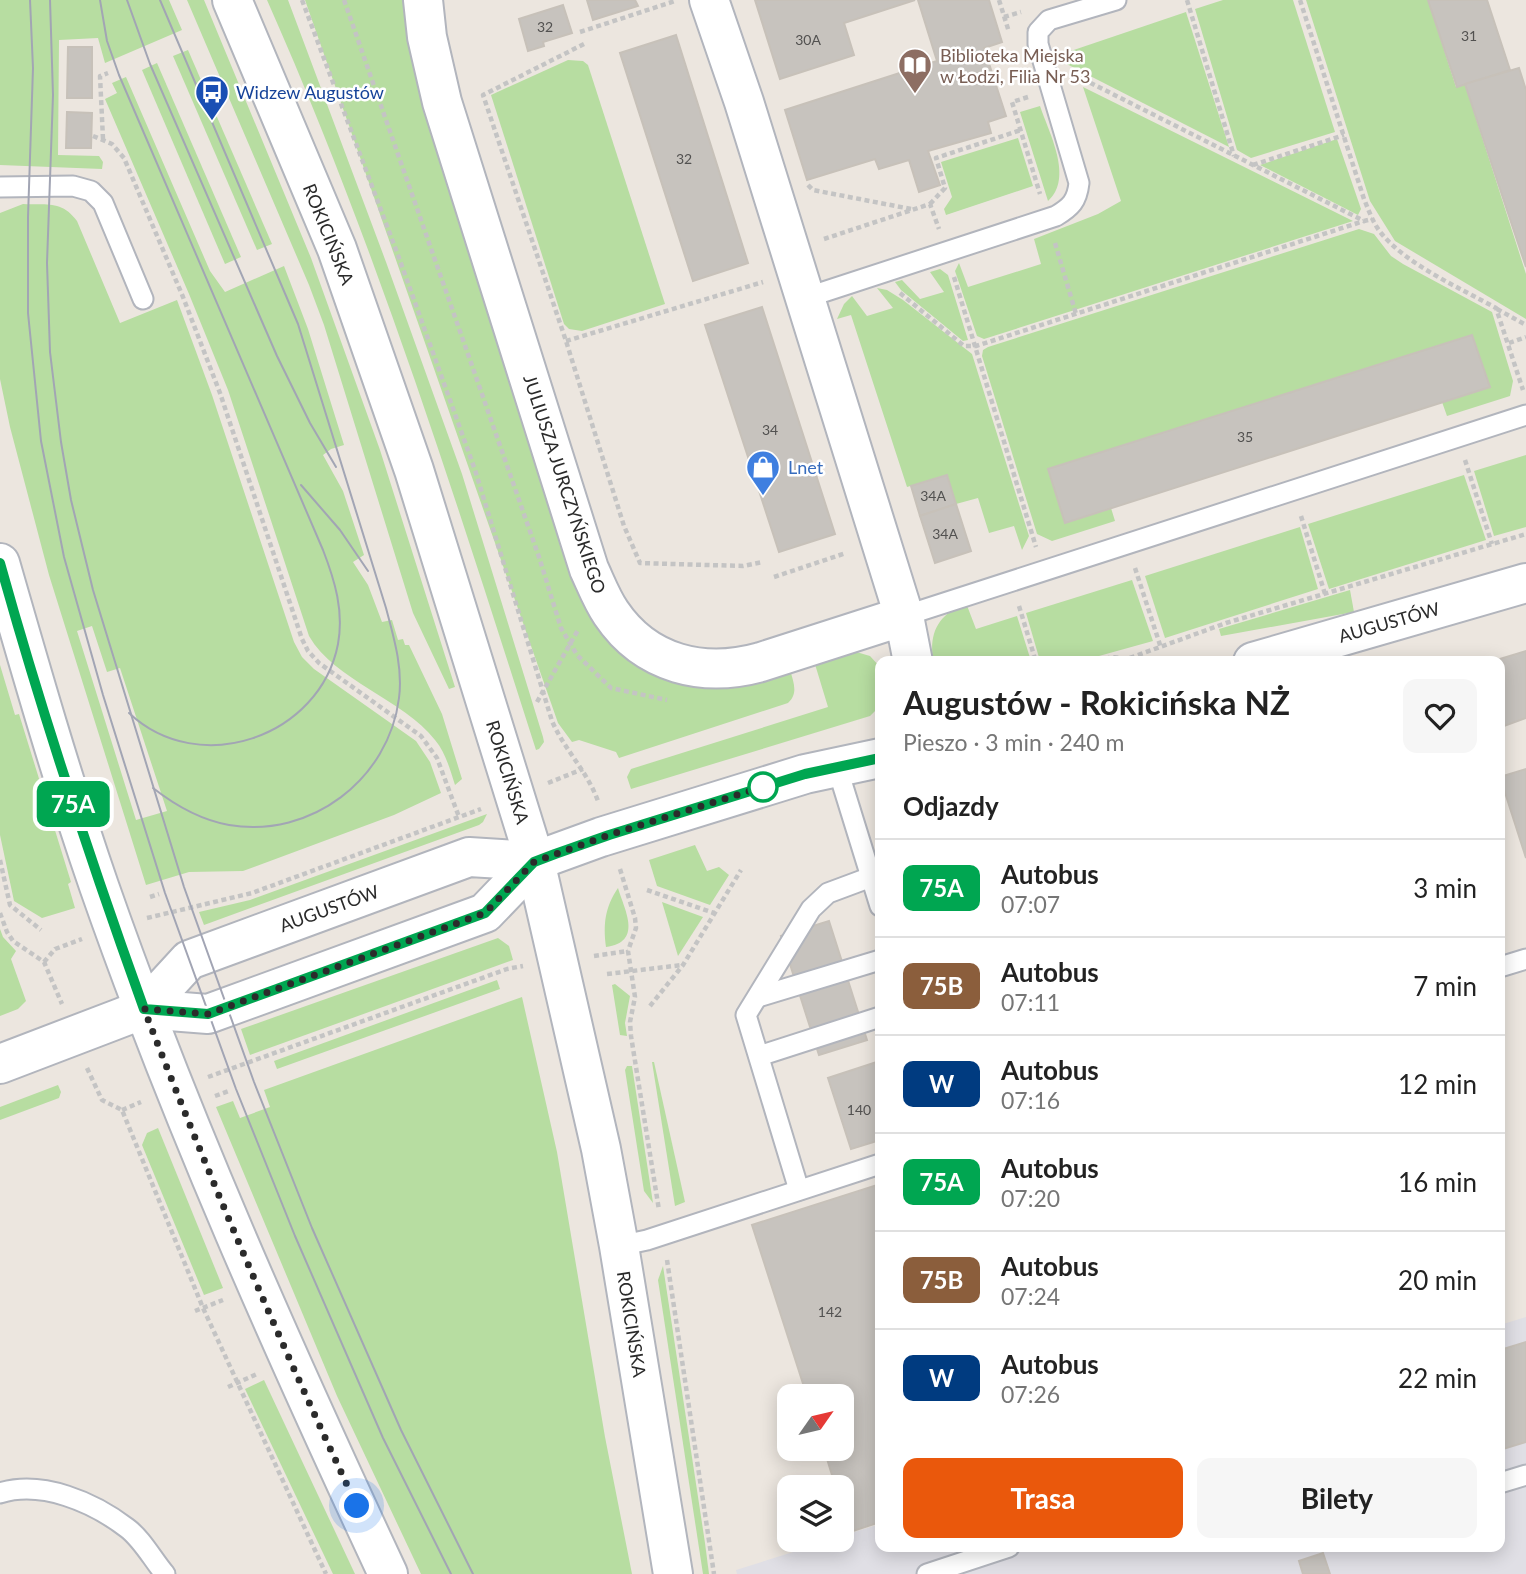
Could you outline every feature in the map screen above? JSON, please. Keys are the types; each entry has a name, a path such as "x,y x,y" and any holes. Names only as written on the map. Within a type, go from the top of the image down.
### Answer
{"street":[{"name":"ROKICIŃSKA","path":"232,0 346,275 414,470 534,862 601,1149 673,1574"},
{"name":"JULIUSZA JURCZYŃSKIEGO","path":"422,0 427,37 442,102 590,569 611,614 628,634 648,649 690,667 716,670 761,662 904,616"},
{"path":"709,0 904,616 913,656"},
{"path":"0,563 38,695 99,886 144,1009 282,1344 388,1574"},
{"name":"AUGUSTÓW","path":"1274,656 1526,583"},
{"name":"AUGUSTÓW","path":"144,1009 188,960 469,857 534,862 609,835 795,778 875,759"},
{"name":"AUGUSTÓW","path":"0,1064 144,1009 208,1014 485,913 534,862"}],"lane":[{"path":"805,298 1048,219 1069,208 1076,201 1079,183 1042,58 1038,32 1049,20 1116,0"},
{"path":"0,187 73,186 91,191 103,203 143,299"},
{"path":"904,616 1526,415"},
{"path":"837,767 875,890"},
{"path":"799,1190 746,1015 811,909 828,893 871,877"},
{"path":"1505,965 1526,959"},
{"path":"758,996 875,961"},
{"path":"759,1056 875,1019"},
{"path":"619,1246 875,1166"},
{"path":"1505,1481 1526,1475"},
{"path":"0,1493 17,1488 75,1497 128,1529 165,1574"},
{"path":"927,1574 994,1552"}],"path":[{"path":"302,0 475,470 552,721 583,769 596,796"},
{"path":"580,32 677,0"},
{"path":"999,0 1013,42 1364,221"},
{"path":"1187,0 1234,156"},
{"path":"1300,0 1372,219 1400,251 1526,325"},
{"path":"584,44 483,94 566,341 624,526 640,563 743,566 763,562"},
{"path":"103,139 100,76 108,73"},
{"path":"1026,85 1029,96 1012,102 1076,314"},
{"path":"790,251 930,204 945,188 936,158 1021,130"},
{"path":"1253,165 1345,135"},
{"path":"93,136 103,139 119,151 128,166 183,297 220,393 305,645 319,663 421,736 437,758 459,817"},
{"path":"806,183 813,190 912,209"},
{"path":"930,204 1038,551"},
{"path":"876,274 964,346 976,346 1372,219"},
{"path":"566,341 765,282"},
{"path":"1496,309 1525,397"},
{"path":"1509,343 1526,337"},
{"path":"1458,437 1492,544"},
{"path":"1293,491 1325,594"},
{"path":"1137,656 1226,623 1526,534"},
{"path":"1127,544 1161,648"},
{"path":"774,577 849,552"},
{"path":"1011,581 1034,656"},
{"path":"156,916 252,893 491,806"},
{"path":"0,859 10,905 41,930"},
{"path":"650,1006 682,965 741,870"},
{"path":"622,877 635,918 634,939 628,951 635,997 630,1023 631,1036 714,1574"},
{"path":"647,890 714,913"},
{"path":"150,897 159,894"},
{"path":"0,913 13,942 44,962 60,998"},
{"path":"44,962 49,954 61,945 85,937"},
{"path":"607,974 682,965"},
{"path":"223,1072 519,967"},
{"path":"89,1072 102,1100 122,1110 236,1383 327,1574"},
{"path":"122,1110 149,1099"},
{"path":"195,1311 224,1299 230,1312"},
{"path":"229,1387 257,1374"}],"shaded area":[{"path":"1526,1317 1526,1574 737,1574 736,1570 793,1552 854,1552 854,1532 875,1526 875,1552 1505,1552 1505,1323"}],"green space":[{"path":"0,0 169,0 182,30 105,63 98,38 59,40 58,155 99,156 103,162 102,169 0,165"},
{"path":"187,0 204,0 311,258 380,450 455,687 449,689 413,613 324,325"},
{"path":"267,0 288,0 386,262 462,474 543,737 544,742 539,749 536,750 444,466 378,277 343,184"},
{"path":"305,0 409,0 436,136 578,592 599,630 620,651 718,685 753,683 790,669 794,691 788,703 619,758 616,752 579,740 572,742 558,723"},
{"path":"1223,0 1293,0 1335,132 1251,158 1237,150 1195,9"},
{"path":"1306,0 1428,0 1456,87 1465,84 1526,274 1526,319 1395,241 1370,201"},
{"path":"1186,12 1229,147 1053,57"},
{"path":"188,50 272,244 257,250 173,56"},
{"path":"568,60 583,61 588,65 665,304 582,331 569,329 564,324 491,95"},
{"path":"157,63 241,257 225,264 142,70"},
{"path":"126,77 210,271 225,292 284,266 308,329 344,445 323,455 343,491 364,555 353,562 368,585 382,622 392,620 398,640 403,639 405,645 409,645 442,714 462,779 455,785 442,750 435,740 405,713 335,665 309,636 228,390 105,99 117,93 112,83"},
{"path":"1083,87 1353,221 984,339 977,336 955,271 959,263 968,287 1041,264 1034,239 1098,214 1121,201"},
{"path":"1040,106 1059,168 1059,180 1048,201 1020,112"},
{"path":"1018,138 1033,186 946,215 944,209 952,197 941,162"},
{"path":"1337,139 1361,209 1358,215 1260,165"},
{"path":"23,204 39,204 53,205 71,214 77,221 120,323 177,300 212,395 294,642 302,657 314,669 416,741 430,762 441,793 394,815 243,871 189,872 146,885 49,575 10,427 0,379 0,213","holes":["92,626 107,672 120,668 167,811 136,820 77,631"]},
{"path":"1359,229 1374,234 1391,256 1403,264 1492,312 1513,381 1510,396 1447,416 1442,402 1489,387 1471,335 1048,469 1065,522 1111,508 1115,521 1052,541 1037,534 982,356 983,350"},
{"path":"940,269 948,275 968,340 963,341 901,290 895,282 902,280 920,299 944,292 930,272"},
{"path":"877,288 887,290 903,300 972,354 1029,536 1022,550 1014,526 989,533 978,498 956,504 947,475 907,487 851,315 837,319 844,304 852,296 867,316 893,308"},
{"path":"1526,455 1526,527 1494,536 1474,471"},
{"path":"1464,475 1486,540 1329,589 1308,524"},
{"path":"1300,527 1318,589 1165,638 1145,576"},
{"path":"1132,580 1153,641 1099,656 1039,656 1026,613"},
{"path":"1350,590 1354,612 1221,636 1219,629"},
{"path":"966,603 976,629 1017,616 1029,656 932,656 934,633 942,619"},
{"path":"853,651 870,656 875,662 875,711 870,716 631,789 627,777 631,769 828,707 814,661"},
{"path":"0,665 15,715 19,714 71,882 68,884 75,908 42,918 14,901 0,835"},
{"path":"487,814 479,825 204,925 199,912 250,900"},
{"path":"695,845 707,871 719,867 729,875 710,905 657,886 649,860"},
{"path":"618,888 627,915 628,932 617,944 606,947 606,916"},
{"path":"662,902 703,917 678,956"},
{"path":"0,929 3,937 16,951 11,959 26,1001 18,1009 0,1016"},
{"path":"498,938 509,946 513,960 250,1055 241,1029"},
{"path":"497,980 500,989 277,1069 274,1061"},
{"path":"615,984 630,996 625,1023 627,1036 620,1035 612,985"},
{"path":"522,997 557,1152 605,1437 632,1574 421,1574 337,1396 216,1107 233,1101 240,1118 270,1107 264,1090"},
{"path":"652,1062 685,1202 675,1206"},
{"path":"627,1066 632,1066 653,1203 644,1191 625,1070"},
{"path":"58,1085 61,1092 59,1098 0,1120 0,1107"},
{"path":"158,1128 223,1288 204,1295 142,1145 147,1133"},
{"path":"663,1266 709,1574 703,1574 658,1280"},
{"path":"264,1380 355,1574 333,1574 245,1389"}],"building":[{"path":"587,0 635,0 638,6 593,20"},
{"path":"755,0 915,0 844,23 854,55 780,79"},
{"path":"918,0 989,0 1002,42 984,48 1006,116 988,122 991,133 928,151 940,185 919,192 909,160 879,169 875,159 807,180 785,110 937,61"},
{"path":"1428,0 1487,0 1510,70 1457,87"},
{"path":"563,5 572,33 543,42 544,46 528,51 519,19"},
{"path":"676,35 748,263 693,281 620,53"},
{"path":"68,47 92,47 92,98 67,98"},
{"path":"1519,68 1526,90 1526,267 1465,84"},
{"path":"67,112 92,113 91,148 66,148"},
{"path":"762,307 835,534 779,552 705,325"},
{"path":"1472,335 1490,387 1065,523 1048,469"},
{"path":"947,475 956,504 920,516 911,486"},
{"path":"956,504 971,551 935,563 920,516"},
{"path":"1526,651 1526,718 1505,726 1505,657"},
{"path":"1526,769 1526,858 1505,793 1505,775"},
{"path":"829,921 867,1040 819,1055 781,936"},
{"path":"875,1063 875,1142 851,1149 828,1078"},
{"path":"875,1186 875,1524 854,1531 854,1475 832,1475 828,1461 854,1461 854,1384 803,1384 752,1225"},
{"path":"1526,1342 1526,1442 1505,1448 1505,1348"},
{"path":"1323,1553 1330,1574 1303,1574 1299,1561"}],"tram line":[{"path":"30,0 33,68 28,313 41,441 64,557 103,695 165,893 236,1089 295,1236 383,1438 451,1574"},
{"path":"50,0 53,95 47,263 50,352 71,500 93,590 184,887 254,1082 312,1228 401,1430 473,1574"},
{"path":"100,0 107,41 119,75 323,550 335,585 340,620 338,644 327,676 308,703 282,724 253,738 221,745 189,743 157,733 129,713"},
{"path":"127,0 150,64 277,356 310,423 336,467"},
{"path":"153,788 189,811 229,825 259,827 289,822 316,812 341,797 362,777 380,754 392,727 400,687 397,653 386,608 298,324 160,0"},
{"path":"301,485 340,530 368,571"}],"bus line":[{"name":"75A","path":"0,563 38,695 99,886 144,1009 208,1014 485,913 534,862 609,835 805,774 875,759"}],"place":[{"name":"Biblioteka Miejska w Łodzi, Filia Nr 53","path":"915,95"},
{"name":"Widzew Augustów","path":"212,122"},
{"name":"Lnet","path":"763,497"}],"route":[{"path":"357,1506 282,1344 144,1009 208,1014 485,913 534,862 575,846 763,787"}]}
